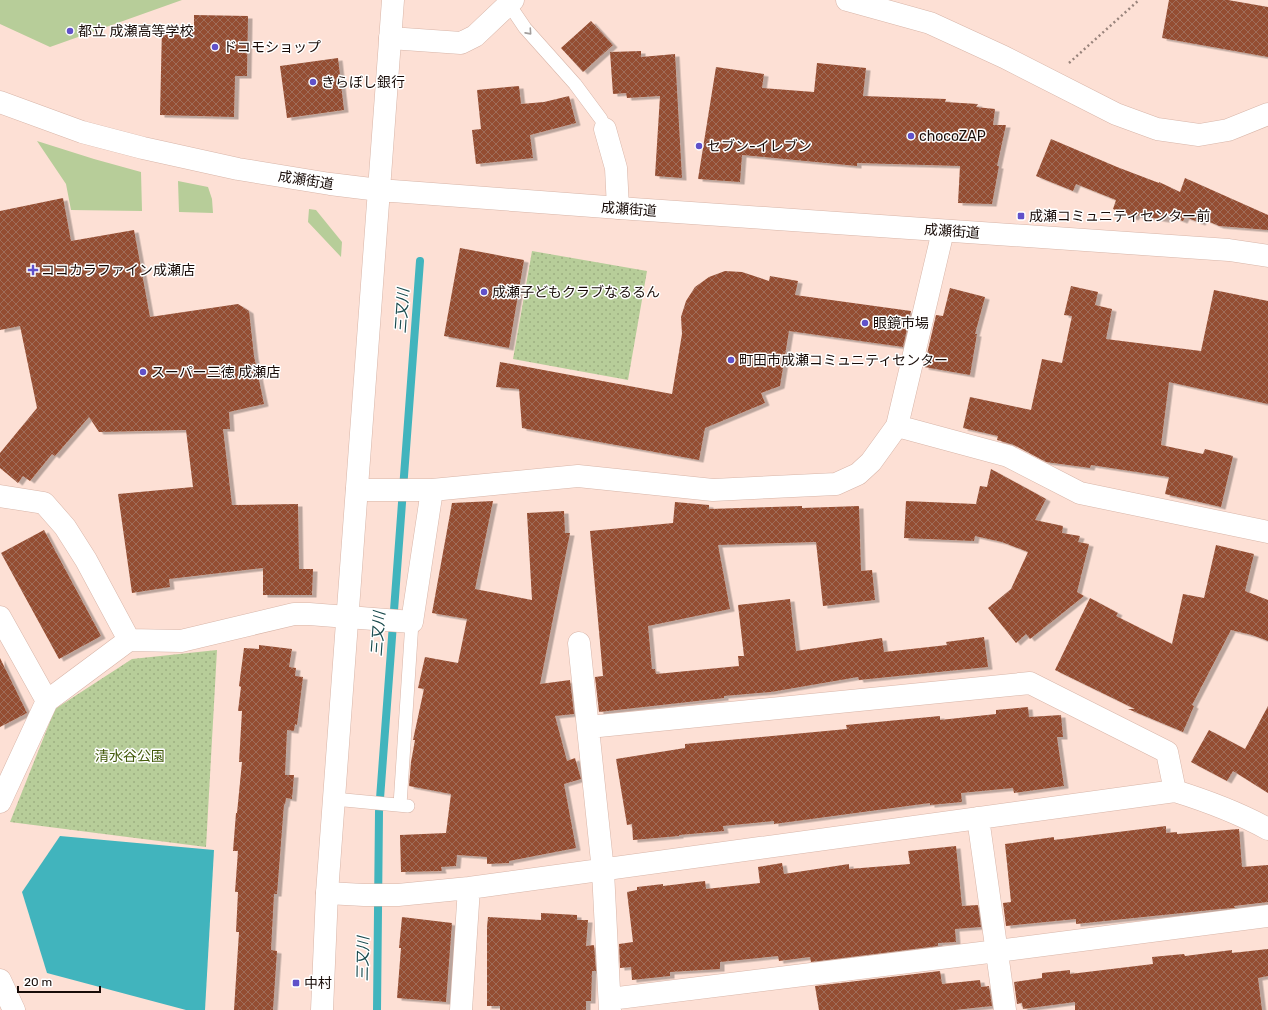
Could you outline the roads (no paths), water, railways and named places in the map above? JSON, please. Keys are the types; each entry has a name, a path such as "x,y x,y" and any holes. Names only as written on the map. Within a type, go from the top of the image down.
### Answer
{"street":[{"path":"322,1010 327,893 393,0"},
{"path":"847,0 930,23 1050,80 1116,114 1156,129 1199,135 1228,130 1268,114"},
{"path":"390,38 461,43 475,36 509,1"},
{"name":"成瀬街道","path":"0,102 82,132 143,148 238,169 321,183 379,190 618,208 1229,250 1268,256"},
{"path":"605,129 616,168 618,208"},
{"path":"357,490 427,490 578,476 713,490 836,484 858,474 872,462 897,426 943,231"},
{"path":"897,426 1008,456 1080,493 1268,532"},
{"path":"0,802 47,701 129,640 182,640 294,614 410,622 427,490"},
{"path":"0,496 44,502 65,527 86,560 129,640"},
{"path":"0,617 47,701"},
{"path":"579,643 603,870 610,1004 997,951 1268,916"},
{"path":"589,727 1030,683 1167,752 1175,791"},
{"path":"327,893 398,895 468,888 1175,791 1205,800 1268,829"},
{"path":"978,818 1005,1010"},
{"path":"462,1010 468,888"},
{"path":"0,980 14,1010"}],"lane":[{"path":"509,1 525,28 575,84 601,119 605,129"},
{"path":"334,799 401,805 410,622"}],"water":[{"path":"60,836 214,850 205,1010 186,1010 47,973 22,892"}],"waterway":[{"name":"三又川","path":"377,1010 379,812 420,261"}],"place":[{"name":"都立 成瀬高等学校","path":"70,31"},
{"name":"ドコモショップ","path":"215,47"},
{"name":"きらぼし銀行","path":"313,82"},
{"name":"chocoZAP","path":"911,136"},
{"name":"セブン-イレブン","path":"699,146"},
{"name":"成瀬コミュニティセンター前","path":"1021,216"},
{"name":"ココカラファイン成瀬店","path":"33,270"},
{"name":"成瀬子どもクラブなるるん","path":"484,292"},
{"name":"眼鏡市場","path":"865,323"},
{"name":"町田市成瀬コミュニティセンター","path":"731,360"},
{"name":"スーパー三徳 成瀬店","path":"143,372"},
{"name":"中村","path":"296,983"}],"park label":[{"name":"清水谷公園","path":"130,756"}]}
